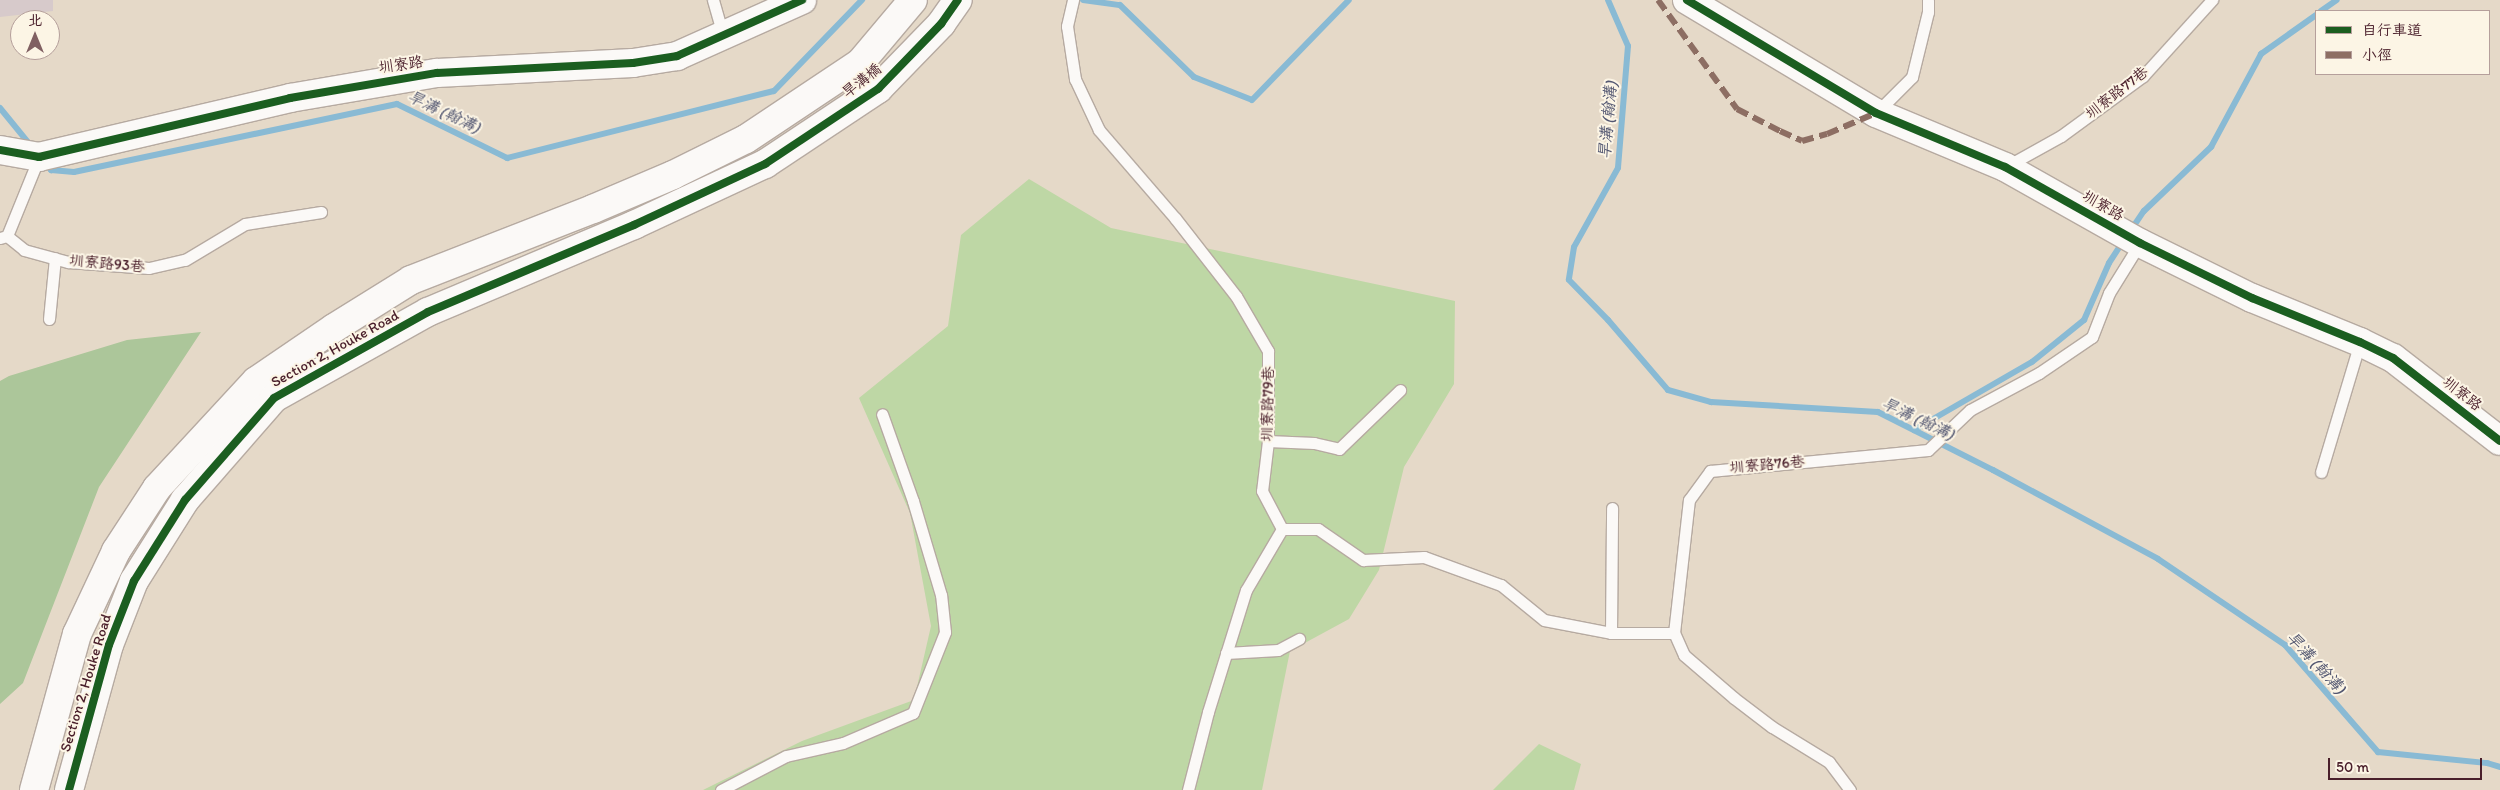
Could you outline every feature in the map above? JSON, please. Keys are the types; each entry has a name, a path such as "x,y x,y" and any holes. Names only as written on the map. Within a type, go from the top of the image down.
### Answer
{"street":[{"name":"圳寮路","path":"0,150 39,157 290,98 356,85 437,73 633,63 677,56 724,37 802,0"},
{"name":"旱溝橋","path":"746,139 860,63 913,0"},
{"name":"旱溝橋","path":"765,164 878,89 942,24 958,0"},
{"name":"圳寮路","path":"1688,0 1876,113 2005,167 2140,243 2252,298 2360,342 2393,358 2500,441"},
{"name":"Section 2, Houke Road","path":"34,790 78,634 116,551 157,488 256,381 334,328 411,280 593,209 673,175 746,139"},
{"name":"Section 2, Houke Road","path":"68,790 109,645 134,581 185,500 274,398 428,312 634,225 765,164"}],"lane":[{"path":"713,0 724,37"},
{"name":"圳寮路79巷","path":"1073,0 1067,26 1075,79 1099,130 1175,218 1236,296 1268,351 1268,442 1262,491 1282,529"},
{"path":"1876,113 1912,77 1928,12 1928,0"},
{"name":"圳寮路77巷","path":"2005,167 2061,136 2143,76 2212,0"},
{"path":"4,237 39,157"},
{"name":"圳寮路93巷","path":"4,237 24,250 68,262 149,268 185,260 245,224 321,212"},
{"name":"圳寮路76巷","path":"1674,633 1688,500 1710,471 1928,450 1970,410 2038,373 2092,337 2109,293 2140,243"},
{"path":"49,319 55,258"},
{"path":"2321,472 2360,342"},
{"path":"1268,442 1314,443 1339,449 1400,390"},
{"path":"721,790 786,756 843,743 913,713 945,632 938,586 913,501 882,414"},
{"path":"1612,508 1612,633"},
{"path":"1188,790 1208,712 1246,590 1282,529 1318,529 1363,560 1424,557 1501,585 1544,620 1612,633 1674,633 1684,655 1734,698 1772,727 1829,762 1850,790"},
{"path":"1226,652 1278,650 1299,639"}],"green space":[{"path":"1029,179 1111,228 1455,301 1454,384 1404,467 1379,570 1349,619 1290,651 1262,790 703,790 802,741 914,700 931,626 910,513 859,398 948,326 961,235"},
{"path":"201,332 99,487 23,683 0,704 0,381 9,376 127,340"},
{"path":"1539,744 1581,764 1574,790 1493,790"}],"building":[{"path":"0,0 53,0 53,10 10,10 10,16 0,17"}],"waterway":[{"name":"旱溝 (翰溝)","path":"46,163 51,170 74,172 397,104 507,158 774,91 862,0"},
{"name":"旱溝 (翰溝)","path":"1083,0 1120,5 1194,77 1252,100 1349,0"},
{"name":"旱溝 (翰溝)","path":"1608,0 1628,46 1618,168 1574,247 1569,280 1608,320 1668,390 1711,402 1878,412 1993,470 2158,559 2285,645 2378,752 2487,763 2500,767"},
{"path":"2322,10 2337,0"},
{"path":"2131,230 2144,211 2211,147 2261,54 2315,16"},
{"name":"旱溝 (翰溝)","path":"0,108 31,146"},
{"path":"1914,430 2032,362 2084,320 2109,263 2124,240"}],"marked path":[{"path":"1658,0 1737,109 1802,141 1827,134 1876,113"}],"cycle path":[{"path":"0,150 39,157 290,98 437,73 633,63 677,56 802,0"},
{"path":"69,790 109,645 134,581 185,500 274,398 428,312 634,225 765,164 878,89 941,24 958,0"},
{"path":"1687,0 1876,113 2005,167 2140,243 2252,298 2360,342 2393,358 2500,441"}]}
